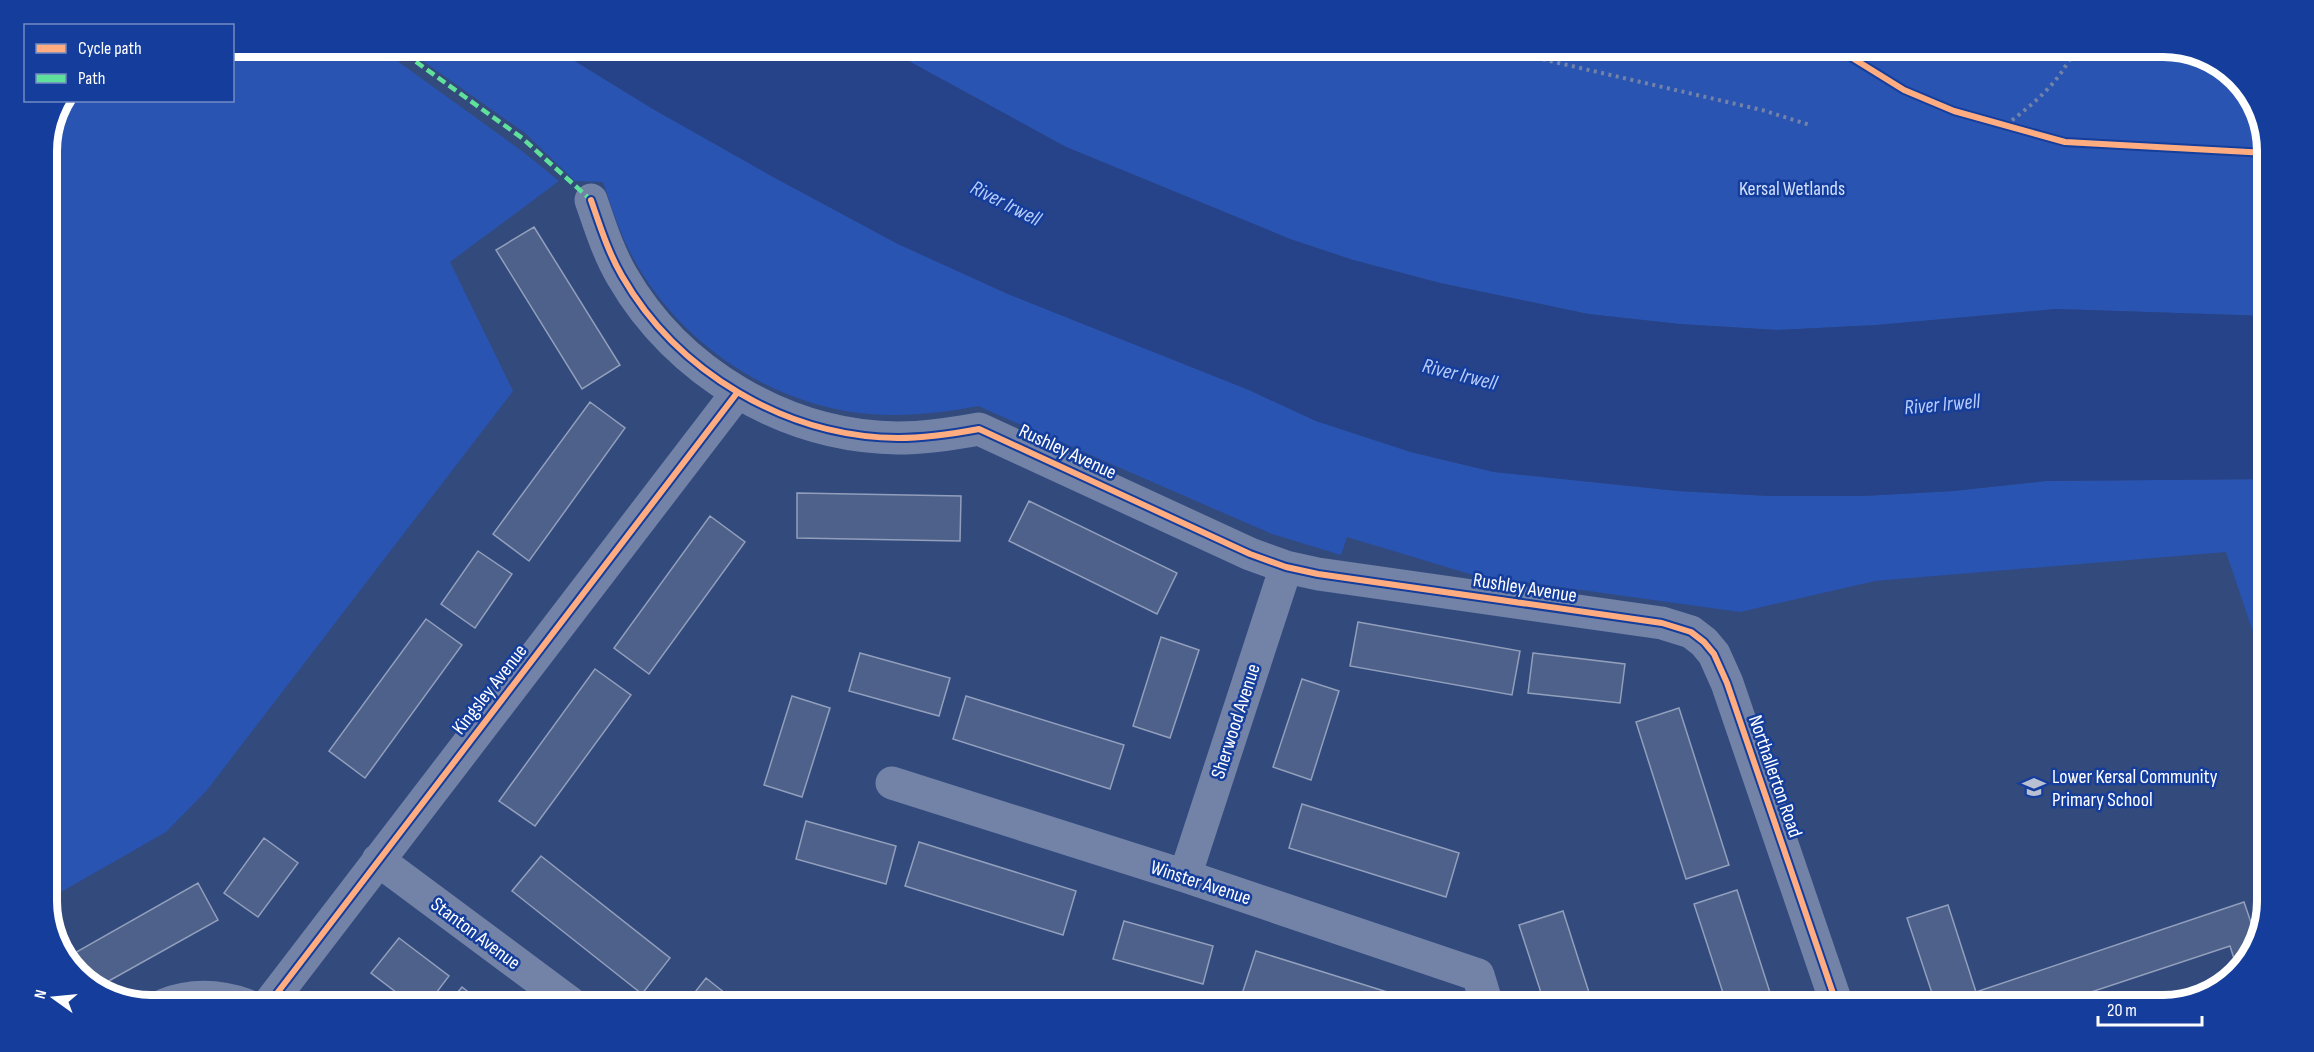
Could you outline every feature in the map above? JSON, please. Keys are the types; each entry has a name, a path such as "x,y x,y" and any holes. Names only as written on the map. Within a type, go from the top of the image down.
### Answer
{"street":[{"name":"Rushley Avenue","path":"591,200 604,239 622,276 645,311 680,349 704,369 737,393 775,412 814,426 855,434 896,438 938,436 979,429 1250,554 1286,567 1318,574 1624,619"},
{"name":"Kingsley Avenue","path":"276,995 737,393"},
{"name":"Sherwood Avenue","path":"1185,876 1286,567"},
{"name":"Northallerton Road","path":"1624,619 1662,623 1691,632 1714,654 1731,694 1834,995"},
{"name":"Winster Avenue","path":"892,783 1185,876 1478,975 1484,995"},
{"name":"Stanton Avenue","path":"378,860 560,995"}],"path":[{"path":"1533,57 1762,110 1810,125"},
{"path":"2006,125 2050,89 2066,69 2072,57"},
{"path":"1996,122 2016,128"}],"green space":[{"path":"234,57 392,57 522,151 559,181 450,262 513,391 207,790 166,832 57,894 57,145 60,127 71,102 234,102"},
{"path":"417,57 568,57 653,109 775,178 898,244 1008,294 1249,390 1316,421 1411,452 1494,472 1678,491 1770,496 1862,496 1953,491 2045,481 2257,479 2257,643 2226,552 1875,581 1740,612 1473,575 1347,537 1341,555 1272,534 978,406 924,414 883,415 832,408 796,398 761,382 728,362 698,339 671,312 648,282 629,250 603,182 575,181 525,133"},
{"name":"Kersal Wetlands","path":"901,57 2163,57 2181,59 2199,64 2230,84 2244,104 2252,121 2257,145 2257,316 2056,309 1877,325 1777,330 1679,324 1588,314 1440,283 1353,260 1290,239 1066,147"}],"water":[{"name":"River Irwell","path":"568,57 901,57 1066,147 1290,239 1353,260 1440,283 1588,314 1679,324 1777,330 1877,325 2056,309 2257,316 2257,479 2045,481 1953,491 1862,496 1770,496 1678,491 1494,472 1411,452 1316,421 1249,390 1008,294 898,244 653,109"}],"building":[{"path":"534,227 620,365 582,389 496,250"},
{"path":"590,402 625,428 529,561 493,534"},
{"path":"797,493 961,496 960,541 797,538"},
{"path":"1029,501 1177,573 1157,614 1009,541"},
{"path":"710,516 745,542 649,674 614,648"},
{"path":"478,551 512,574 475,628 441,604"},
{"path":"426,619 462,645 365,778 329,751"},
{"path":"1358,622 1520,651 1512,695 1350,666"},
{"path":"1161,637 1199,650 1170,738 1133,726"},
{"path":"860,653 950,678 939,716 849,691"},
{"path":"1533,653 1625,664 1620,703 1528,693"},
{"path":"595,669 631,695 535,826 499,801"},
{"path":"1302,679 1339,691 1311,780 1273,767"},
{"path":"792,696 830,708 802,797 764,785"},
{"path":"966,696 1124,745 1110,789 953,739"},
{"path":"1679,708 1729,865 1686,879 1636,722"},
{"path":"1302,804 1459,853 1446,897 1289,848"},
{"path":"806,821 896,846 886,884 796,859"},
{"path":"264,838 298,863 258,917 224,893"},
{"path":"919,842 1076,891 1063,935 905,886"},
{"path":"541,856 670,958 642,994 512,891"},
{"path":"198,883 218,920 106,983 80,963 73,954"},
{"path":"1737,890 1771,995 1724,995 1694,904"},
{"path":"2244,902 2253,927 2250,937 2235,962 2230,946 2082,995 1933,995 1907,918 1948,905 1976,992"},
{"path":"1563,911 1590,995 1542,995 1519,925"},
{"path":"1124,921 1213,946 1203,984 1113,959"},
{"path":"399,938 449,976 435,995 400,995 371,973"},
{"path":"1256,951 1397,995 1245,995 1242,994"},
{"path":"706,978 727,995 693,995"},
{"path":"462,987 472,995 455,995"}],"marked path":[{"path":"409,57 522,138 591,200"}],"cycle path":[{"path":"1851,57 1904,90 1954,111 2065,142 2257,152"},
{"path":"591,200 617,267 645,310 673,342 704,369 739,393 776,412 815,426 856,435 908,438 979,429 1250,554 1286,567 1318,574 1662,623 1691,632 1714,654 1727,683 1834,995"},
{"path":"276,995 737,393"}],"place":[{"name":"Lower Kersal Community Primary School","path":"2034,787"}]}
